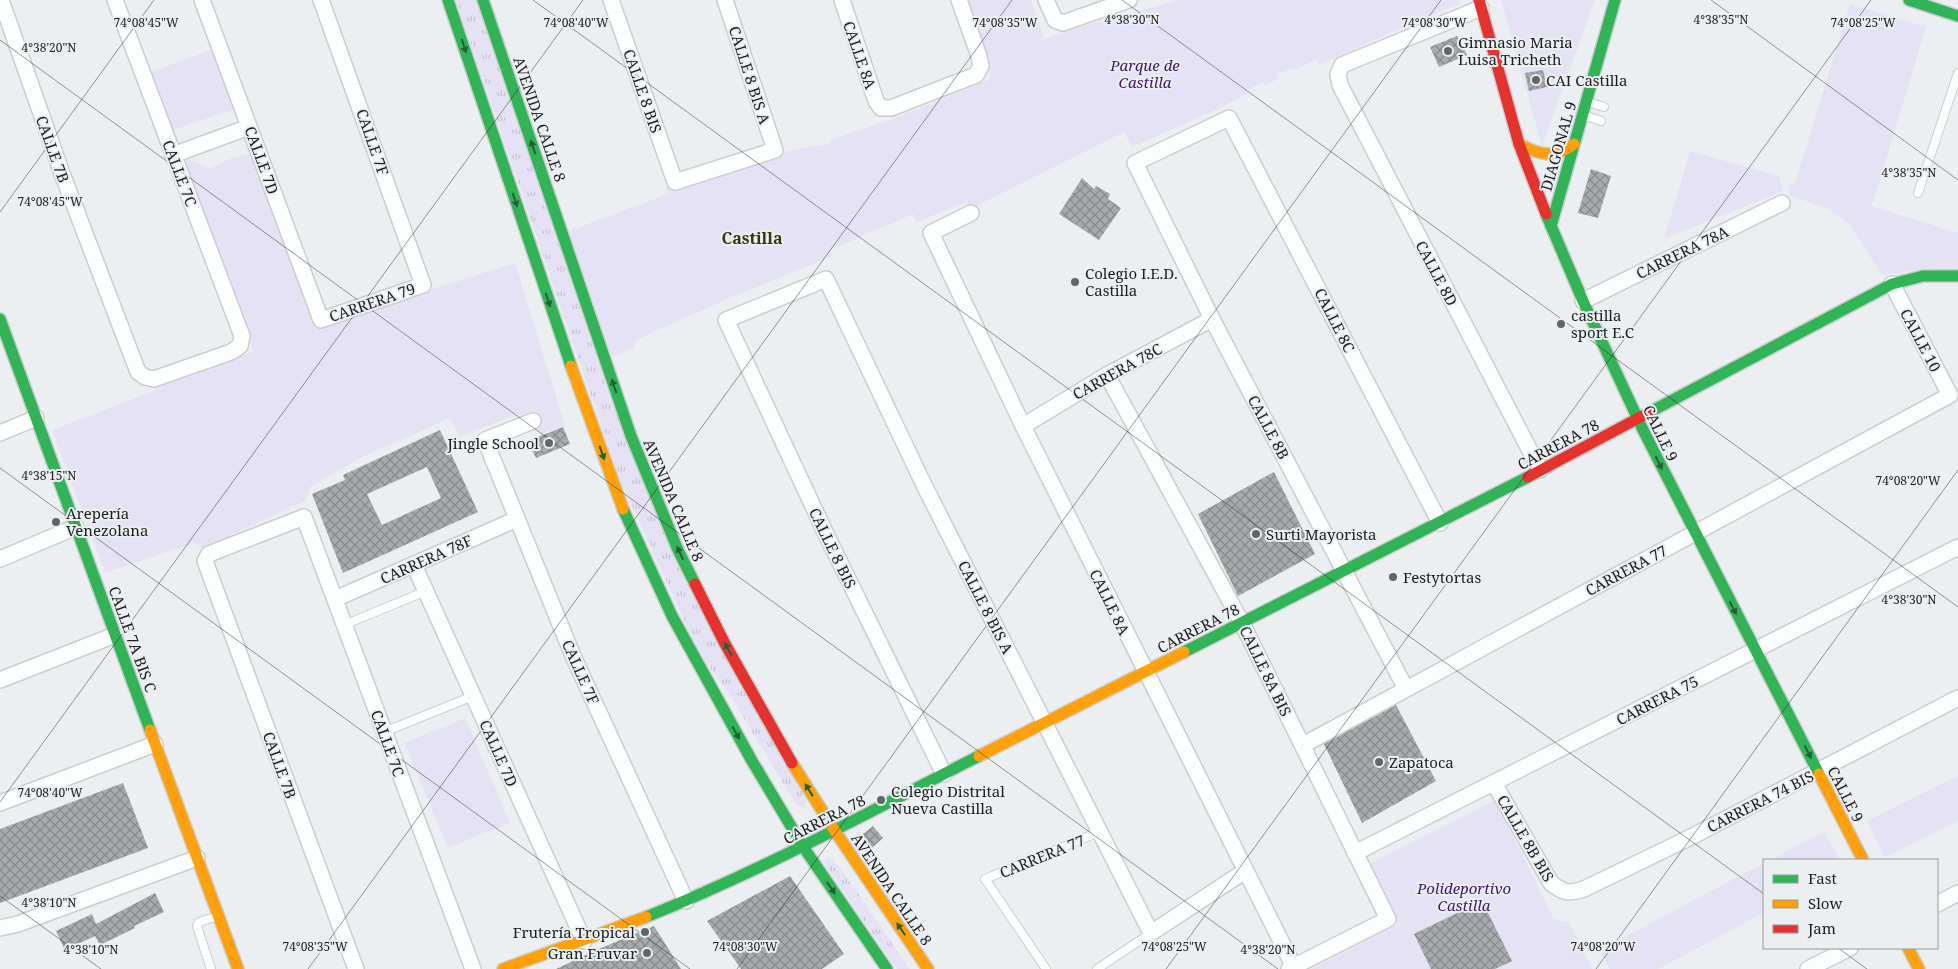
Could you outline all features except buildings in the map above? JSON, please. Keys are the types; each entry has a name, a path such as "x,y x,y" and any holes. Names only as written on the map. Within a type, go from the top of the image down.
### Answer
{"street":[{"name":"CALLE 7B","path":"1,0 63,176 138,372 145,377 154,379 231,352 240,346"},
{"name":"CALLE 7C","path":"115,0 242,336 240,346"},
{"name":"CALLE 7D","path":"202,0 321,320"},
{"name":"CALLE 7F","path":"321,0 423,284"},
{"path":"448,0 567,356 628,520 672,616 729,722 804,848 887,969"},
{"name":"AVENIDA CALLE 8","path":"483,0 607,367 631,436 658,504 724,642 788,757 835,832 928,969"},
{"name":"CALLE 8 BIS","path":"611,0 674,182 775,150"},
{"name":"CALLE 8 BIS A","path":"725,0 775,150"},
{"name":"CALLE 8A","path":"842,0 876,101 881,108 891,108 976,75 981,66 959,0"},
{"path":"1046,0 1055,20 1063,23 1129,0"},
{"name":"DIAGONAL 9","path":"1551,226 1615,0"},
{"name":"DIAGONAL 9","path":"1611,18 1619,0"},
{"path":"1909,0 1958,16"},
{"name":"CALLE 8D","path":"1480,4 1342,65 1338,74 1344,94 1540,470"},
{"name":"CALLE 9","path":"1480,4 1519,144 1583,302 1638,419 1695,533 1862,859"},
{"name":"CALLE 8C","path":"1135,163 1229,118 1440,522"},
{"path":"173,155 249,127"},
{"path":"1519,144 1533,152 1551,156 1568,150 1574,144"},
{"name":"CALLE 8B","path":"1135,163 1212,319 1406,689"},
{"name":"CARRERA 78A","path":"1583,302 1782,203"},
{"name":"CALLE 8A","path":"970,213 932,233 1023,426 1292,968"},
{"name":"CARRERA 78","path":"503,969 537,964 584,941 686,901 804,848 944,774 1440,522 1892,284 1924,276 1958,276"},
{"name":"CALLE 8 BIS","path":"826,279 726,320 826,534 944,774"},
{"name":"CALLE 8 BIS A","path":"826,279 924,485 1150,934"},
{"name":"CARRERA 79","path":"321,320 423,284"},
{"name":"CALLE 10","path":"1892,284 1950,396"},
{"name":"CALLE 7A BIS C","path":"0,319 238,969"},
{"name":"CARRERA 78C","path":"1023,426 1107,375 1212,319"},
{"name":"CALLE 8A BIS","path":"1107,375 1242,622 1388,919 1292,968"},
{"name":"CARRERA 77","path":"1302,746 1950,396"},
{"path":"0,433 36,418"},
{"name":"CALLE 7F","path":"533,421 485,440 573,656 686,901"},
{"name":"CALLE 7B","path":"304,517 209,554 205,561 356,969"},
{"name":"CALLE 7C","path":"304,517 472,969"},
{"name":"CARRERA 78F","path":"335,600 517,519"},
{"path":"0,559 76,527"},
{"name":"CARRERA 75","path":"1355,854 1958,546"},
{"name":"CALLE 7D","path":"414,565 584,941"},
{"path":"0,680 116,635"},
{"name":"CARRERA 74 BIS","path":"1560,890 1571,894 1584,889 1691,837 1958,698"},
{"path":"0,803 155,744"},
{"name":"CALLE 8B BIS","path":"1494,783 1550,884 1560,890"},
{"path":"0,928 18,924 197,858"},
{"path":"1150,934 1245,871"},
{"path":"1938,903 1958,893"},
{"path":"1808,969 1848,949"},
{"path":"1909,949 1919,969"}],"lane":[{"path":"1918,193 1958,73"},
{"path":"1586,102 1604,107"},
{"path":"1583,115 1601,121"},
{"path":"344,625 426,592"},
{"path":"384,732 473,696"},
{"name":"CARRERA 77","path":"1046,969 984,879 1099,832"},
{"path":"211,969 197,926 199,922 218,916"},
{"path":"1097,969 1150,934"}],"green space":[{"path":"456,0 476,0 610,398 807,803 803,808 796,804 729,694 707,664 688,629 618,475"},
{"name":"Parque de Castilla","path":"966,0 1031,0 1044,39 1083,26 1179,0 1458,0 1459,4 1319,65 1317,59 1294,70 1292,68 1276,74 1278,79 1265,85 1263,82 1247,90 1249,93 1209,113 1132,147 1124,132 972,208 967,202 917,222 913,214 830,250 832,256 658,330 634,342 636,347 612,357 569,231 668,194 666,188 779,153 817,145 818,147 831,142 830,140 898,117 991,79"},
{"path":"1501,0 1595,0 1542,146"},
{"path":"1850,4 1926,27 1872,206 1958,233 1958,268 1920,269 1884,275 1849,224 1827,208 1791,196 1788,189 1789,185 1795,183"},
{"path":"214,49 235,109 167,132 147,73"},
{"path":"1690,151 1779,176 1783,191 1664,239"},
{"path":"250,154 317,325 515,263 565,425 540,435 532,418 517,414 460,437 450,418 365,456 311,486 307,500 201,549 194,543 105,573 52,430 156,390 160,383 252,352 252,347 183,160 186,158 209,168 232,158"},
{"path":"465,718 510,823 448,848 404,743"},
{"path":"1958,776 1958,821 1885,857 1867,821"},
{"name":"Polideportivo Castilla","path":"1495,800 1553,917 1560,921 1569,922 1592,969 1312,969 1398,924 1369,864"},
{"path":"1824,832 1839,859 1772,859"},
{"path":"828,857 833,859 841,869 910,969 897,969 825,864 825,860"},
{"path":"1763,864 1763,914 1658,969 1610,969 1600,950"}],"traffic: fast":[{"path":"448,0 571,366"},
{"path":"483,0 631,436 678,550 695,584"},
{"path":"1551,226 1615,0"},
{"path":"1909,0 1958,16"},
{"path":"1546,214 1583,301 1643,430 1819,774"},
{"path":"1648,413 1892,284 1923,276 1958,276"},
{"path":"0,319 150,730"},
{"path":"1184,652 1528,477"},
{"path":"623,509 672,616 752,761 804,848 887,969"},
{"path":"646,917 773,861 979,756"}],"traffic: slow":[{"path":"1519,144 1533,151 1547,154 1560,152 1574,144"},
{"path":"571,366 623,509"},
{"path":"979,756 1184,652"},
{"path":"150,730 238,969"},
{"path":"792,763 835,831 928,969"},
{"path":"1819,774 1862,859"},
{"path":"503,969 646,917"},
{"path":"1909,949 1919,969"}],"traffic: jam":[{"path":"1479,0 1519,144 1546,214"},
{"path":"1528,477 1648,413"},
{"path":"695,584 724,642 792,763"}],"place":[{"name":"Gimnasio Maria Luisa Tricheth","path":"1448,51"},
{"name":"CAI Castilla","path":"1536,80"},
{"name":"Colegio I.E.D. Castilla","path":"1075,282"},
{"name":"castilla sport E.C","path":"1561,324"},
{"name":"Jingle School","path":"549,443"},
{"name":"Arepería Venezolana","path":"56,522"},
{"name":"Surti Mayorista","path":"1256,534"},
{"name":"Festytortas","path":"1393,577"},
{"name":"Zapatoca","path":"1379,762"},
{"name":"Colegio Distrital Nueva Castilla","path":"881,800"},
{"name":"Frutería Tropical","path":"645,932"},
{"name":"Gran Fruvar","path":"647,953"}],"district":[{"name":"Castilla","path":"752,238"}]}
